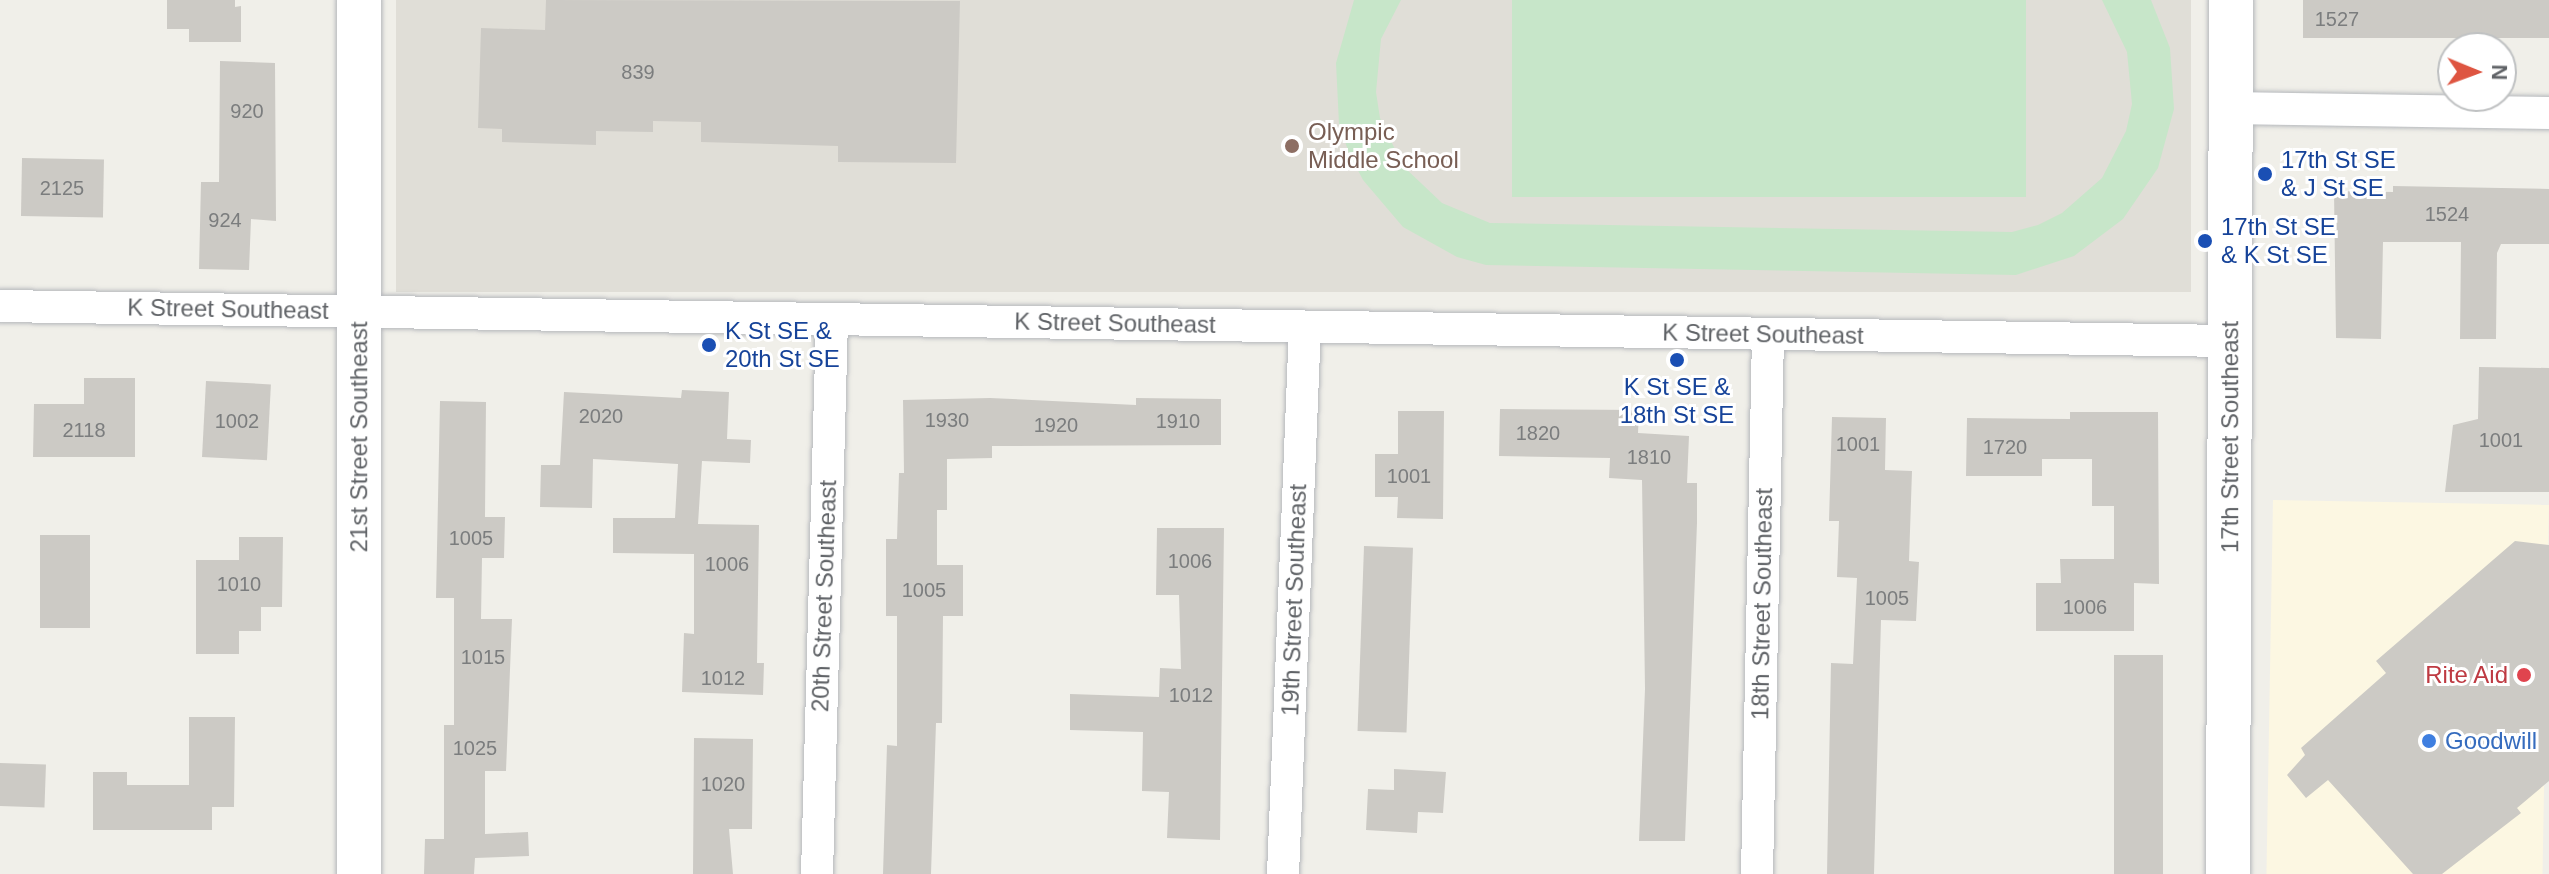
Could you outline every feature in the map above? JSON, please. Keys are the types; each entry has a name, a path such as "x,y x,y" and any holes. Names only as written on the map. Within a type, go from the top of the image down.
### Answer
{"street":[{"name":"21st Street Southeast","path":"359,0 359,874"},
{"name":"17th Street Southeast","path":"2228,874 2231,0"},
{"path":"2229,108 2549,113"},
{"name":"K Street Southeast","path":"0,306 2231,341"},
{"name":"20th Street Southeast","path":"817,874 832,319"},
{"name":"19th Street Southeast","path":"1283,874 1305,327"},
{"name":"18th Street Southeast","path":"1757,874 1768,334"}],"shaded area":[{"name":"Olympic Middle School","path":"396,0 2191,0 2191,292 396,292"},
{"path":"2273,500 2549,505 2543,874 2266,874"}],"green space":[{"path":"1354,0 1401,0 1381,39 1376,92 1380,118 1403,166 1442,203 1490,223 2012,232 2038,225 2062,213 2102,178 2126,131 2132,104 2127,52 2102,0 2151,0 2170,48 2174,109 2158,168 2123,219 2074,256 2016,275 1486,265 1457,257 1403,227 1363,180 1349,153 1339,124 1336,63"},
{"path":"1512,0 2026,0 2026,197 1512,197"}],"building":[{"path":"167,0 235,0 235,7 241,6 241,42 189,42 189,29 167,29"},
{"path":"546,0 960,1 956,163 838,162 838,146 701,142 701,122 653,121 653,132 596,131 596,145 502,142 502,129 478,128 481,28 545,30"},
{"path":"2303,0 2549,0 2549,38 2517,38 2517,32 2437,32 2437,38 2303,38"},
{"path":"220,61 275,63 276,221 251,219 249,270 199,269 201,182 219,182"},
{"path":"22,158 104,159 103,217 21,216"},
{"path":"2393,186 2549,189 2549,244 2501,244 2497,253 2496,339 2460,339 2461,242 2383,242 2381,339 2336,338 2334,191 2393,192"},
{"path":"2479,367 2549,368 2549,492 2445,492 2453,425 2478,419"},
{"path":"84,378 135,378 135,457 33,457 34,404 84,404"},
{"path":"206,381 271,384 267,460 202,457"},
{"path":"682,390 729,392 727,439 751,440 750,463 702,461 698,524 759,525 757,663 764,663 763,695 682,692 684,633 694,634 694,554 613,553 613,518 675,518 678,464 593,459 592,508 540,507 541,465 560,465 564,392 681,398"},
{"path":"990,398 1136,405 1136,398 1221,399 1221,445 992,446 992,458 947,459 947,510 937,510 937,565 963,565 963,616 943,616 942,723 936,723 931,874 883,874 887,745 897,746 897,616 886,616 886,539 897,539 899,473 904,473 903,400"},
{"path":"440,401 486,402 485,517 505,517 504,558 482,558 481,619 512,619 506,771 485,771 485,834 528,832 529,856 475,858 474,874 424,874 425,839 444,839 444,725 454,725 454,598 436,598"},
{"path":"1500,409 1639,410 1638,433 1689,436 1687,483 1697,483 1697,523 1685,841 1639,841 1645,689 1642,480 1609,478 1610,458 1499,456"},
{"path":"1398,411 1444,411 1443,519 1397,518 1398,497 1375,497 1375,454 1398,454"},
{"path":"2070,412 2158,412 2159,584 2134,583 2134,631 2036,631 2036,583 2061,583 2060,559 2114,559 2114,506 2092,506 2092,459 2042,459 2042,476 1966,476 1967,418 2070,419"},
{"path":"1832,417 1886,418 1885,470 1912,471 1909,561 1919,562 1916,621 1881,620 1874,874 1827,874 1831,663 1853,664 1857,578 1837,577 1839,521 1829,521"},
{"path":"1157,528 1224,528 1220,840 1167,838 1169,792 1142,791 1143,732 1070,730 1070,694 1159,697 1160,668 1181,669 1179,595 1156,595"},
{"path":"40,535 90,535 90,628 40,628"},
{"path":"239,537 283,537 282,607 261,607 261,631 239,631 239,654 196,654 196,560 239,560"},
{"name":"Goodwill","path":"2515,541 2549,545 2549,781 2517,808 2521,813 2442,874 2413,874 2328,780 2306,798 2287,775 2305,755 2301,748 2386,673 2376,661"},
{"path":"1364,546 1413,548 1407,733 1358,731"},
{"path":"2114,655 2163,655 2163,874 2114,874"},
{"path":"189,717 235,717 234,807 212,807 212,830 93,830 93,772 127,772 127,785 189,785"},
{"path":"694,738 753,739 752,829 729,829 733,874 693,874"},
{"path":"0,763 46,765 44,808 0,806"},
{"path":"1394,769 1446,772 1443,813 1418,812 1417,833 1366,830 1368,789 1394,790"}],"place":[{"name":"Olympic Middle School","path":"1292,146"},
{"name":"17th St SE & J St SE","path":"2265,174"},
{"name":"17th St SE & K St SE","path":"2205,241"},
{"name":"K St SE & 20th St SE","path":"709,345"},
{"name":"K St SE & 18th St SE","path":"1677,360"},
{"name":"Rite Aid","path":"2524,675"},
{"name":"Goodwill","path":"2429,741"}]}
